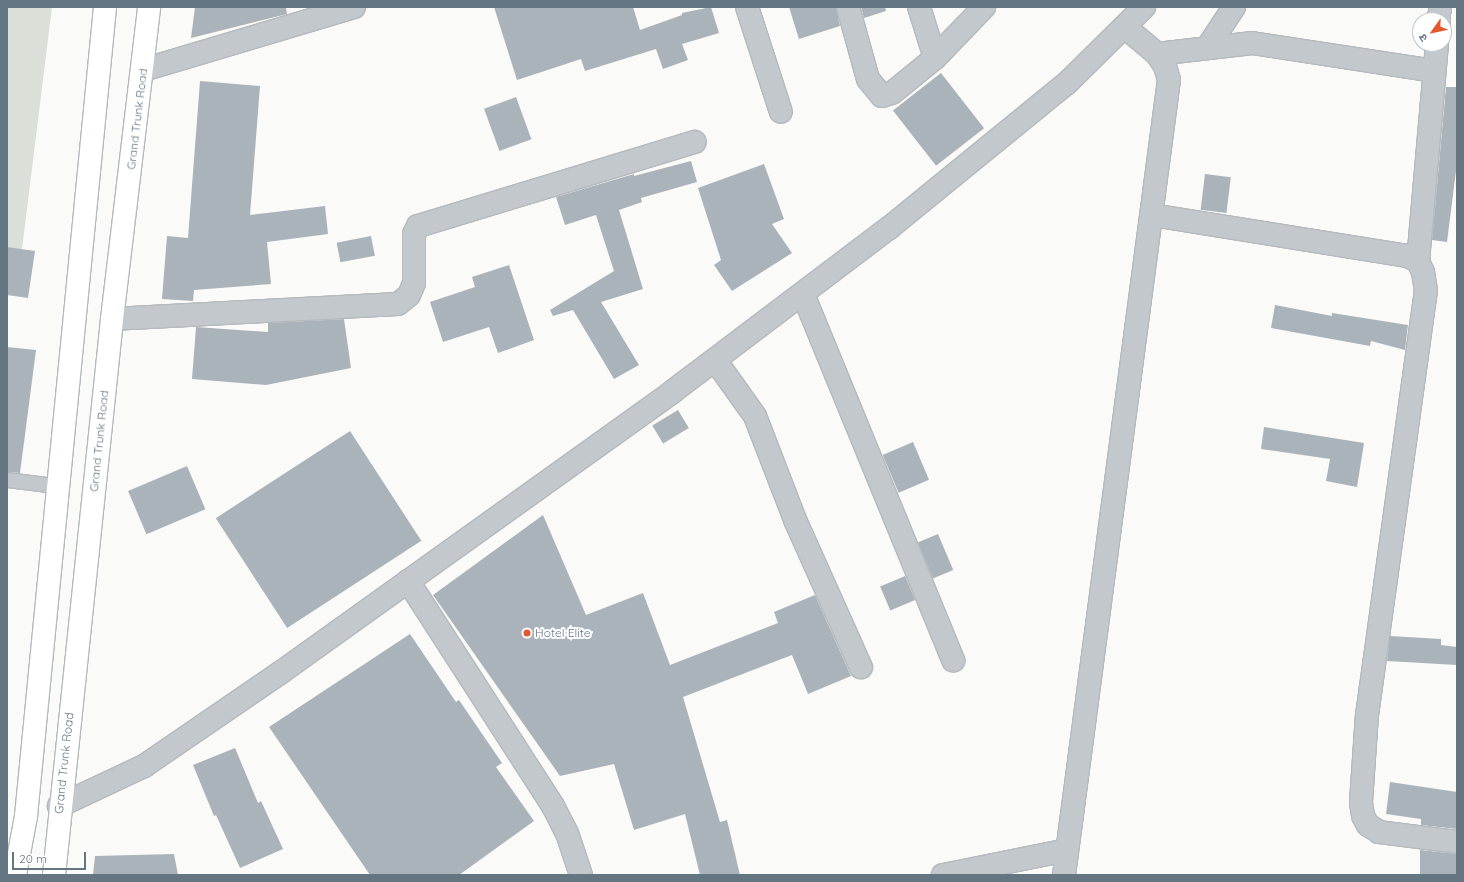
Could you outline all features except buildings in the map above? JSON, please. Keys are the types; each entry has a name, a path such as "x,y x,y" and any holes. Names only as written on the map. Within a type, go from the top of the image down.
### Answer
{"highway":[{"path":"15,875 26,816 56,486 105,7"},
{"name":"Grand Trunk Road","path":"54,875 112,319 143,70 149,7"}],"street":[{"path":"143,70 354,7"},
{"path":"747,7 781,112"},
{"path":"848,7 868,79 882,96 892,92 935,58 984,7"},
{"path":"919,7 935,58"},
{"path":"60,806 144,766 408,581 715,360 889,228 1061,88 1126,28 1144,7"},
{"path":"1207,48 1234,7"},
{"path":"1064,875 1169,80 1166,66 1157,54 1126,28"},
{"path":"1157,54 1252,43 1434,71"},
{"path":"1436,52 1418,261 1426,290 1367,714 1361,803 1362,816 1368,825 1379,832 1457,842"},
{"path":"112,319 398,304 409,295 414,283 414,234 418,226 695,142"},
{"path":"1152,216 1407,256 1418,261"},
{"path":"803,294 954,660"},
{"path":"715,360 755,416 796,522 861,667"},
{"path":"408,581 553,806 567,833 581,875"},
{"path":"943,875 1067,850"}],"lane":[{"path":"7,480 56,486"}],"shaded area":[{"path":"7,7 52,7 22,249 7,248"}],"place":[{"name":"Hotel Elite","path":"527,633"}]}
